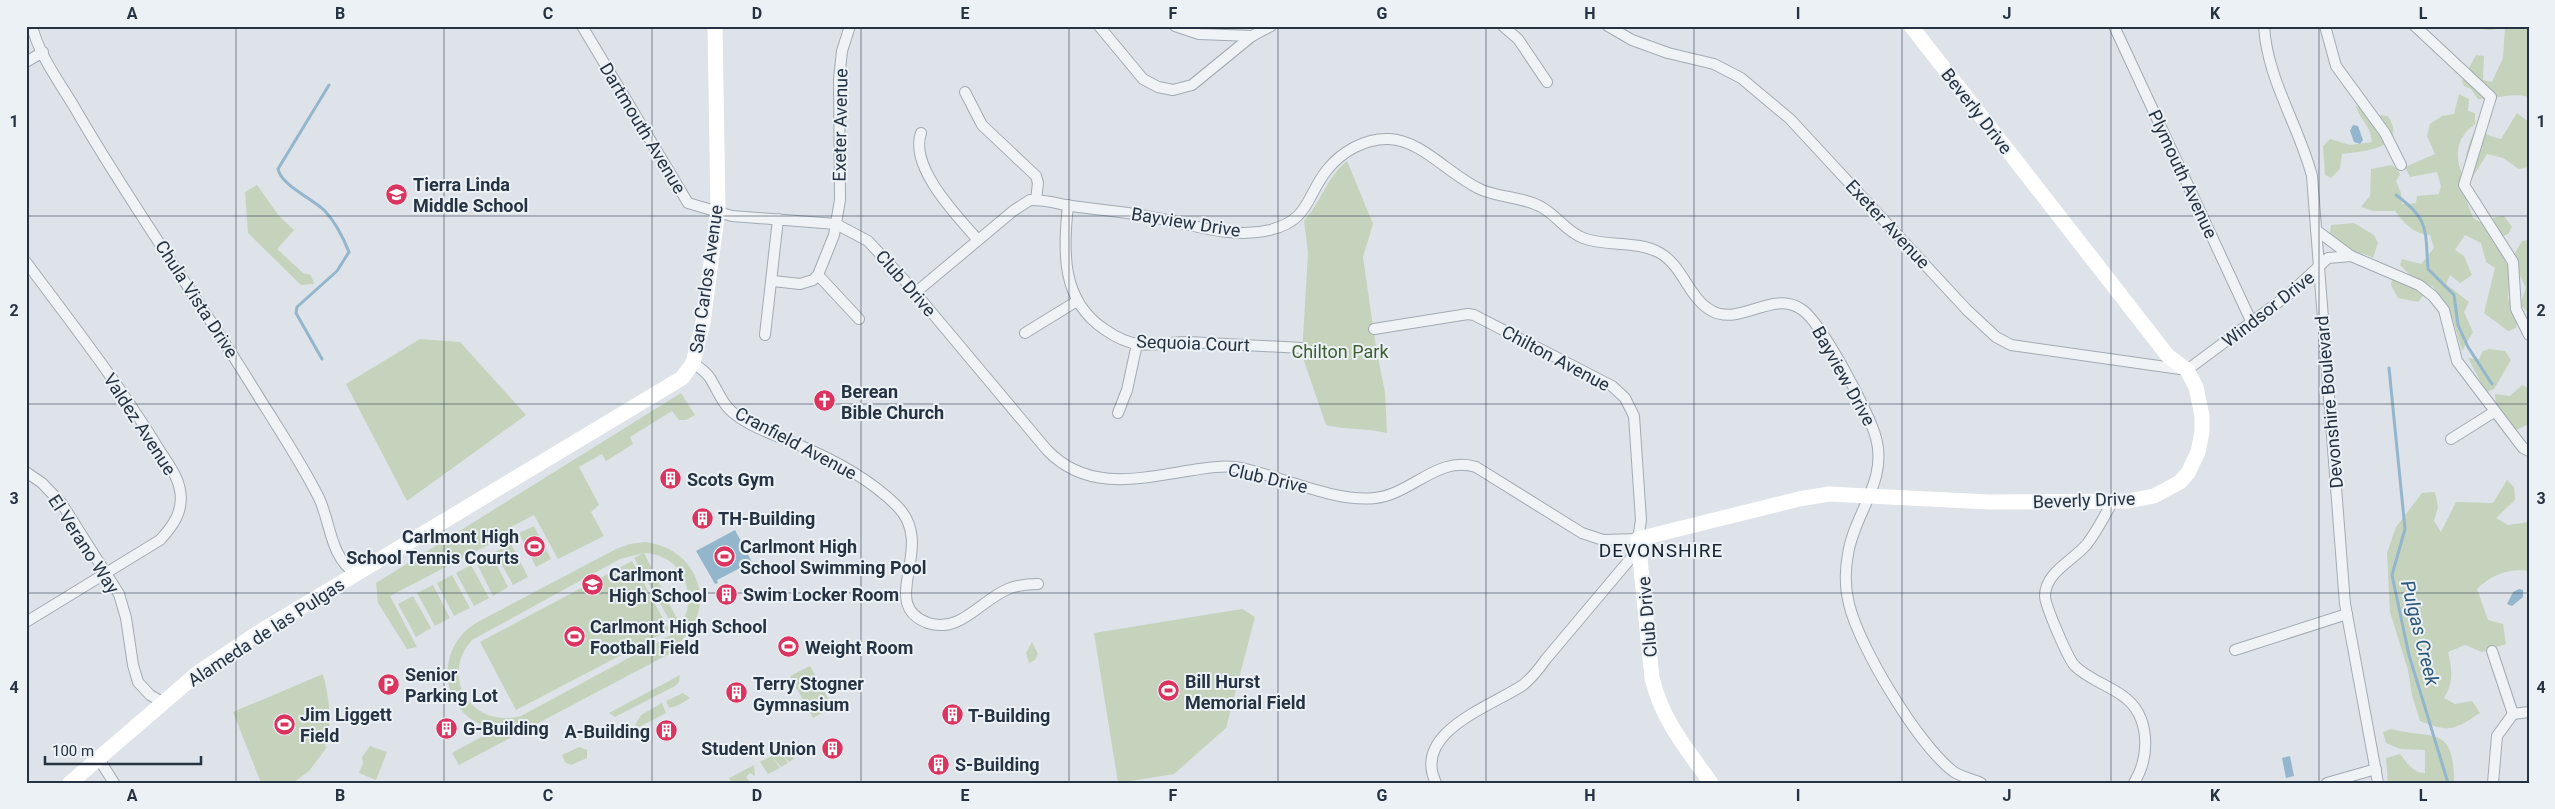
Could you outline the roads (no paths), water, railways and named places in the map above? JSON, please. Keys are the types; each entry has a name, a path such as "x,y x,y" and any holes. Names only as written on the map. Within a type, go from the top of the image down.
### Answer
{"street":[{"name":"Chula Vista Drive","path":"32,26 42,52 91,136 214,323 284,438 319,498 335,548 345,566 356,574"},
{"name":"Dartmouth Avenue","path":"582,26 688,203 718,210"},
{"name":"San Carlos Avenue","path":"578,439 682,378 694,362 703,322 718,210 715,26"},
{"name":"Exeter Avenue","path":"818,275 834,235 840,200 839,78 841,57 850,26"},
{"path":"1099,26 1143,79 1168,90 1180,90 1192,84 1252,36 1271,26"},
{"path":"1175,26 1200,34 1252,36"},
{"path":"1503,26 1518,39 1547,82"},
{"name":"Exeter Avenue","path":"1608,26 1632,40 1714,64 1741,78 1790,119 1967,310 1996,337 2011,345 2026,349 2187,370"},
{"name":"Beverly Drive","path":"1638,539 1799,498 1829,494 1989,502 2113,501 2154,496 2180,482 2188,473 2198,452 2202,416 2196,387 2187,370 2168,356 1911,26"},
{"name":"Plymouth Avenue","path":"2114,26 2252,323"},
{"name":"Devonshire Boulevard","path":"2264,26 2276,79 2307,158 2312,176 2318,270 2347,614 2378,783"},
{"path":"2325,26 2336,66 2385,133 2401,165"},
{"path":"2415,26 2491,97 2464,185 2513,262 2516,309 2529,335"},
{"path":"26,62 42,52"},
{"path":"915,293 1024,204 1036,200 1038,190 1036,176 982,124 965,92"},
{"path":"921,133 918,146 932,181 944,202 978,240"},
{"name":"Bayview Drive","path":"1036,200 1151,216 1211,230 1236,232 1265,231 1283,226 1297,217 1308,205 1327,170 1341,156 1366,142 1388,139 1409,144 1472,186 1544,208 1574,234 1584,238 1648,248 1663,255 1702,302 1716,312 1728,315 1781,302 1803,310 1811,317 1822,334 1874,432 1878,457 1872,495 1861,512 1848,552 1846,585 1854,622 1884,680 1922,741 1956,773 1981,783"},
{"name":"Sequoia Court","path":"1068,205 1065,260 1068,278 1077,301 1103,328 1137,344 1189,342 1302,348"},
{"name":"Club Drive","path":"718,210 732,216 836,224 868,241 915,293 1047,450 1066,465 1082,474 1114,481 1226,466 1360,499 1374,499 1399,493 1440,468 1463,464 1476,467 1582,533 1603,540 1638,539 1652,678 1656,695 1667,721 1710,783"},
{"path":"764,334 772,281 778,219"},
{"path":"2316,230 2351,256 2419,285 2433,296 2444,310 2457,361 2494,412 2523,448 2529,451"},
{"name":"Windsor Drive","path":"2187,370 2252,323 2318,270 2328,258 2351,256"},
{"name":"Valdez Avenue","path":"26,262 139,418 172,470 180,490 180,506 174,525 160,540 26,622"},
{"path":"772,281 800,284 809,282 818,275 859,319"},
{"path":"1025,333 1077,301"},
{"name":"Chilton Avenue","path":"1374,328 1468,314 1474,315 1619,392 1625,398 1634,416 1641,520 1638,539 1631,558 1533,677 1445,732 1434,751 1432,759 1431,769 1436,783"},
{"path":"1118,413 1124,403 1137,344"},
{"name":"Cranfield Avenue","path":"694,362 708,376 726,405 736,415 839,463 898,506 910,523 912,534 912,560 905,588 910,609 918,618 931,624 947,626 961,620 1007,590 1026,584 1038,584"},
{"path":"2451,439 2494,412"},
{"name":"Alameda de las Pulgas","path":"70,783 199,672 261,631 578,439"},
{"name":"El Verano Way","path":"26,472 42,483 62,504 119,594 126,618 133,665 138,682 150,695 162,702"},
{"path":"2113,501 2089,542 2076,557 2051,578 2045,596 2069,659 2077,668 2126,697 2142,720 2146,753 2134,783"},
{"path":"2235,650 2347,614"},
{"path":"2492,651 2513,714"},
{"path":"2493,783 2497,736 2513,714 2529,712"},
{"path":"99,759 114,783"},
{"path":"2327,783 2376,769"}],"water":[{"path":"2353,125 2358,126 2363,140 2360,144 2354,142 2350,131"},
{"name":"Carlmont High School Swimming Pool","path":"735,530 752,562 717,580 718,583 715,584 696,551"},
{"path":"2519,589 2523,590 2523,597 2512,606 2507,604 2513,592"},
{"path":"2290,756 2294,776 2286,778 2282,758"}],"waterway":[{"path":"322,359 296,313 297,307 337,271 349,252 339,230 325,211 285,181 278,169 329,85"},
{"name":"Pulgas Creek","path":"2396,195 2415,211 2424,226 2428,269 2454,295 2458,325 2468,347 2492,384"},
{"name":"Pulgas Creek","path":"2389,368 2405,529 2392,575 2409,655 2448,783"}],"place":[{"name":"Tierra Linda Middle School","path":"397,194"},
{"name":"Berean Bible Church","path":"825,401"},
{"name":"Scots Gym","path":"671,479"},
{"name":"TH-Building","path":"702,518"},
{"name":"Carlmont High School Tennis Courts","path":"535,546"},
{"name":"Carlmont High School Swimming Pool","path":"724,556"},
{"name":"Carlmont High School","path":"593,584"},
{"name":"Swim Locker Room","path":"727,594"},
{"name":"Carlmont High School Football Field","path":"574,636"},
{"name":"Weight Room","path":"789,647"},
{"name":"Senior Parking Lot","path":"389,684"},
{"name":"Bill Hurst Memorial Field","path":"1169,691"},
{"name":"Terry Stogner Gymnasium","path":"737,693"},
{"name":"T-Building","path":"952,715"},
{"name":"Jim Liggett Field","path":"284,724"},
{"name":"G-Building","path":"447,728"},
{"name":"A-Building","path":"666,731"},
{"name":"Student Union","path":"832,748"},
{"name":"S-Building","path":"939,764"}],"district":[{"name":"DEVONSHIRE","path":"1661,550"}],"park label":[{"name":"Chilton Park","path":"1340,351"}]}
